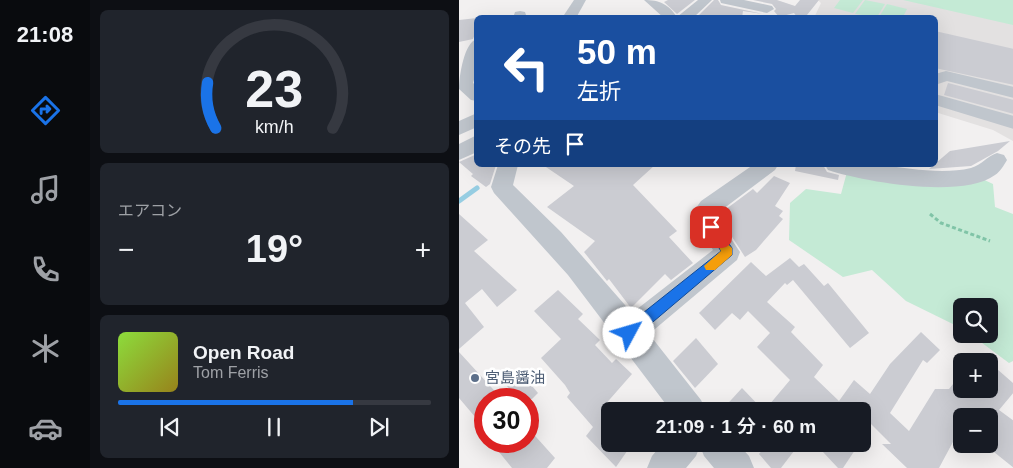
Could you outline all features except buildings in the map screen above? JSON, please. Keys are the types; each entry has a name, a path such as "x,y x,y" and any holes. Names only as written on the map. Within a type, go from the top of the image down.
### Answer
{"street":[{"path":"571,15 580,0"},
{"path":"650,0 669,15"},
{"path":"688,15 706,0"},
{"path":"726,0 769,15"},
{"path":"474,52 464,84 474,93"},
{"path":"938,79 946,76 1013,93"},
{"path":"938,100 1013,123"},
{"path":"459,129 474,121"},
{"path":"459,153 474,144"},
{"path":"846,167 911,179 960,177 986,171 997,160"},
{"path":"507,167 502,187 530,213 571,259 683,402"},
{"path":"629,333 728,252 702,215 709,207 765,167"},
{"path":"664,468 677,452"},
{"path":"723,452 737,468"}],"path":[{"path":"930,214 941,223 990,241"}],"shaded area":[{"path":"818,0 1013,0 1013,141 993,130 938,113 938,15 815,15 821,3"}],"green space":[{"path":"840,0 863,0 853,13 834,8"},
{"path":"865,0 885,4 878,15 855,14"},
{"path":"903,0 1013,0 1013,25"},
{"path":"887,4 907,9 904,15 880,15"},
{"path":"847,172 978,177 993,184 995,207 1013,214 1013,361 1009,363 982,343 998,343 998,298 953,298 953,324 906,301 872,270 843,277 789,240 790,203 806,189 841,194"}],"waterway":[{"path":"459,201 477,188"}],"slow traffic":[{"path":"710,266 728,252 723,245"}],"place":[{"name":"宮島醤油","path":"475,378"}],"route":[{"path":"629,333 728,252 711,227"}]}
